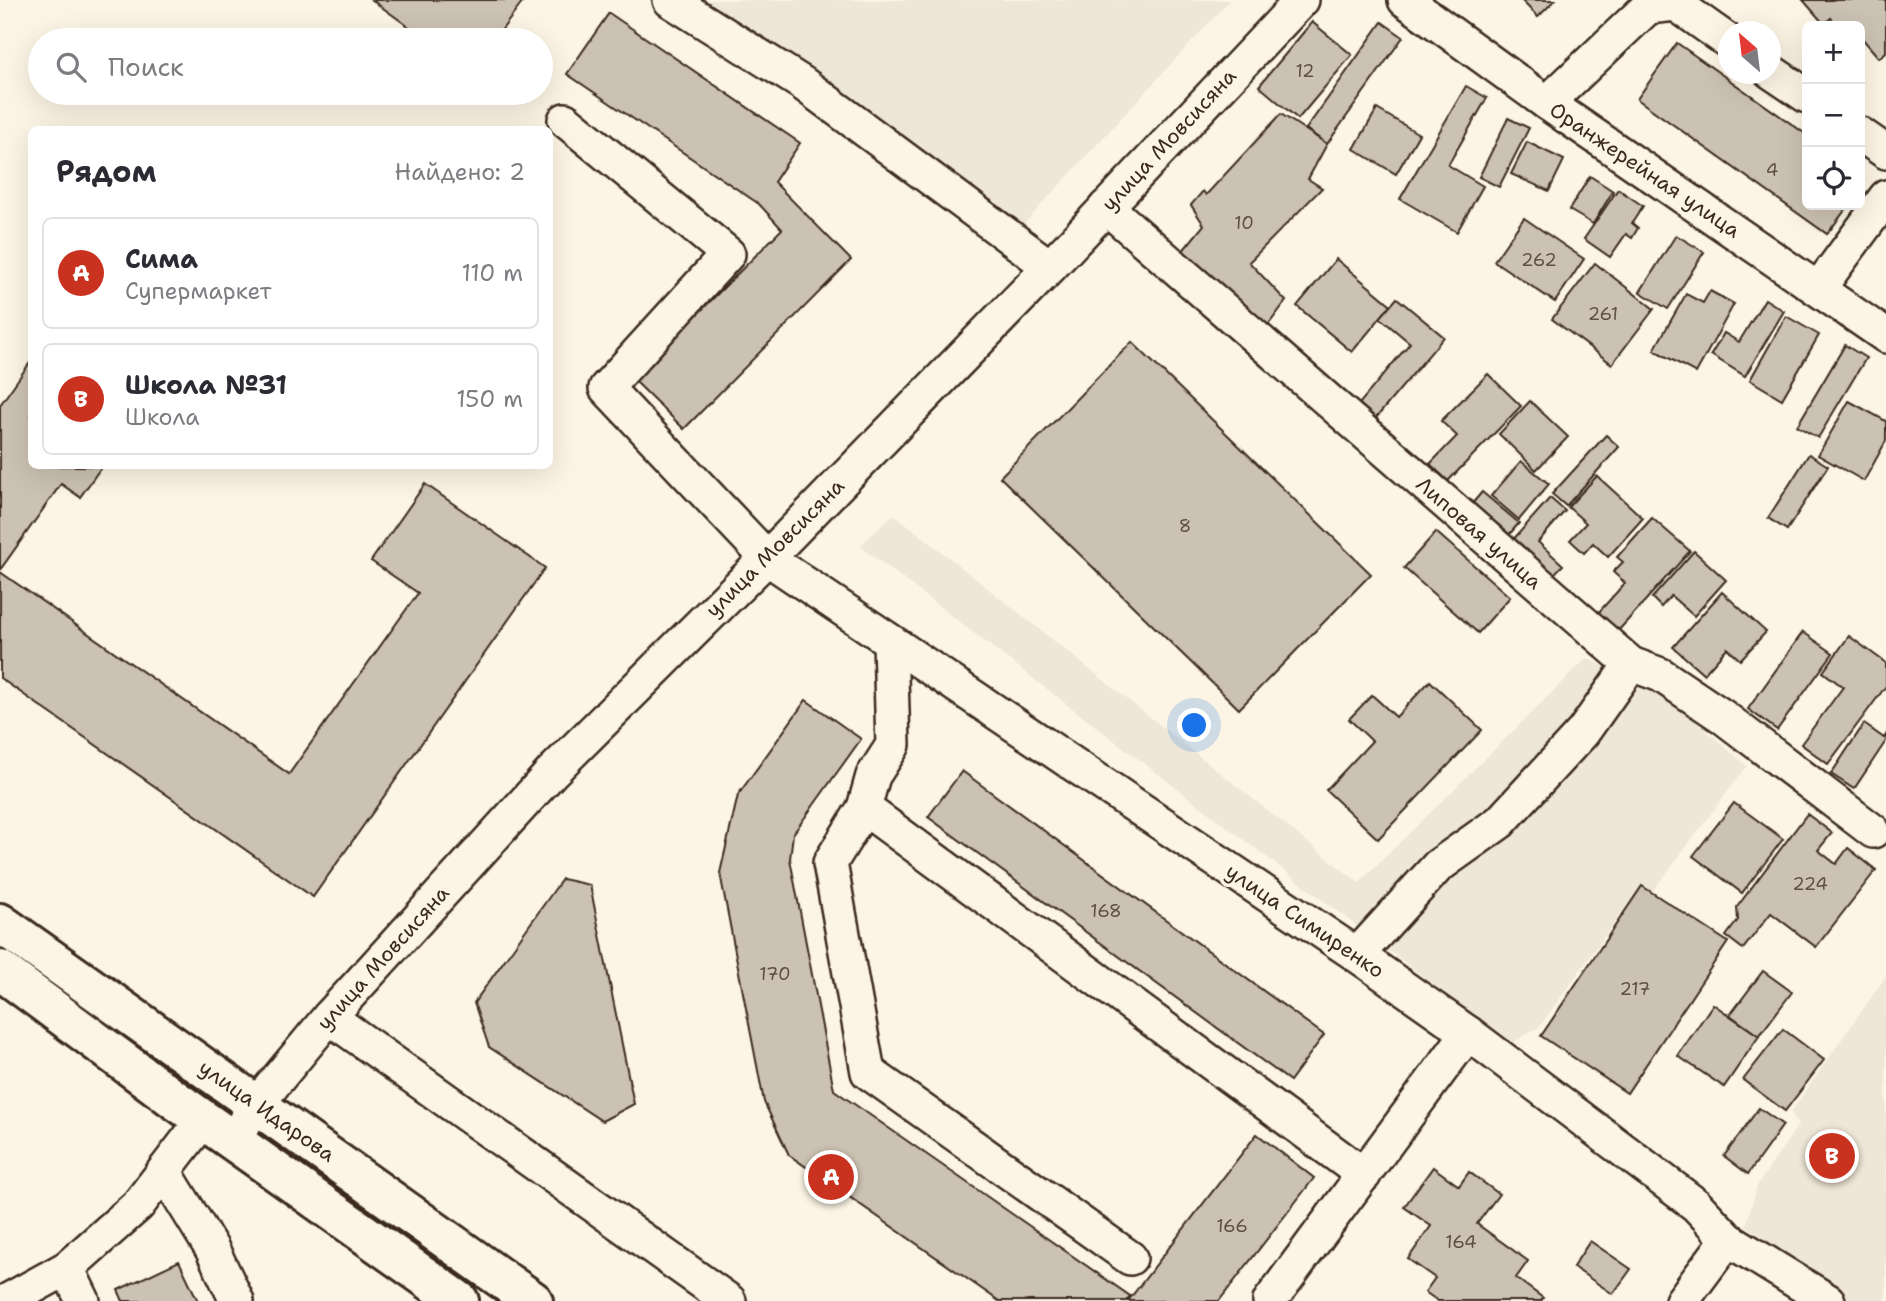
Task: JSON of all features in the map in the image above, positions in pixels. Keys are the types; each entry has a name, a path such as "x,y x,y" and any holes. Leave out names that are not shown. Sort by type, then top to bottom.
{"main road":[{"name":"улица Идарова","path":"0,923 533,1301"},
{"name":"улица Идарова","path":"0,971 218,1131 460,1301"}],"street":[{"path":"670,0 802,83 1050,267"},
{"name":"улица Мовсисяна","path":"7,1301 67,1268 138,1205 164,1171 257,1104 329,1017 553,771 767,558 1050,267 1302,0"},
{"name":"Оранжерейная улица","path":"1405,0 1547,103 1886,336"},
{"path":"1547,103 1648,6 1679,2 1718,33"},
{"path":"1781,78 1802,93"},
{"name":"улица Симиренко","path":"565,120 728,254 606,388 767,558 1468,1033 1696,1205 1728,1239 1828,1301"},
{"path":"1865,137 1886,152"},
{"path":"1819,288 1886,197"},
{"name":"Липовая улица","path":"1106,207 1630,664 1661,675 1722,716 1873,831"},
{"path":"890,641 893,745 873,776 864,808 830,863 868,1072 1130,1258"},
{"path":"1356,955 1438,866 1500,822 1583,732 1630,664"},
{"path":"864,808 1364,1175"},
{"path":"329,1017 729,1301"},
{"path":"1270,1301 1468,1033"},
{"path":"164,1171 212,1249 237,1301"},
{"path":"1682,1301 1728,1239"},
{"path":"67,1268 83,1301"}],"shaded area":[{"path":"696,0 1230,0 1022,226"},
{"path":"894,514 1359,883 1587,658 1671,700 1747,766 1652,892 1641,886 1540,1026 1511,1044 860,546"},
{"path":"1886,976 1886,1301 1853,1301 1746,1226 1757,1186 1798,1125 1791,1112"}],"building":[{"path":"372,0 518,0 522,3 503,28 410,28"},
{"path":"1521,0 1555,0 1538,17"},
{"path":"1803,0 1886,0 1886,52 1879,58 1865,42 1865,21 1834,21 1831,18 1821,21"},
{"path":"609,13 800,143 774,182 851,260 684,429 633,379 782,229 759,204 567,74"},
{"path":"1312,22 1352,55 1298,119 1259,86"},
{"path":"1382,22 1403,37 1327,144 1306,129"},
{"path":"1677,43 1718,72 1718,84 1735,84 1802,131 1802,210 1845,210 1827,234 1637,99"},
{"path":"1466,86 1487,98 1448,165 1483,186 1457,232 1400,199"},
{"path":"1377,109 1419,134 1396,174 1354,149"},
{"path":"1281,114 1327,144 1308,179 1322,188 1249,262 1286,301 1263,332 1181,253 1204,225 1191,205 1203,191 1206,195"},
{"path":"1508,118 1529,128 1499,187 1479,177"},
{"path":"1527,142 1564,160 1549,191 1511,174"},
{"path":"1590,176 1613,191 1593,224 1569,210"},
{"path":"1618,189 1643,206 1632,223 1638,228 1632,238 1626,234 1610,257 1584,239"},
{"path":"1524,218 1584,259 1555,302 1494,261"},
{"path":"1676,235 1704,252 1668,309 1640,292"},
{"path":"1336,259 1391,305 1352,352 1297,306"},
{"path":"1595,263 1654,309 1612,364 1552,319"},
{"path":"1710,291 1734,304 1696,373 1654,350 1686,294 1703,303"},
{"path":"1397,298 1444,337 1376,418 1359,404 1410,343 1380,318"},
{"path":"1765,299 1784,311 1745,376 1711,355 1724,333 1739,342"},
{"path":"1786,316 1819,335 1782,399 1750,380"},
{"path":"1132,342 1371,574 1239,709 1000,477"},
{"path":"1845,345 1866,358 1818,438 1797,426"},
{"path":"28,365 28,469 100,469 80,497 61,484 0,570 0,405"},
{"path":"1488,374 1521,406 1448,481 1430,464 1457,436 1441,421"},
{"path":"1530,401 1568,437 1536,470 1499,434"},
{"path":"1849,401 1886,421 1886,441 1864,481 1818,455"},
{"path":"1606,435 1619,447 1566,506 1552,494"},
{"path":"1809,454 1828,466 1787,530 1768,518"},
{"path":"1521,461 1549,484 1519,520 1491,496"},
{"path":"1597,476 1643,518 1608,557 1593,543 1584,553 1570,540 1586,523 1568,507"},
{"path":"425,484 545,568 313,897 0,678 0,572 289,774 418,593 371,561"},
{"path":"1482,492 1519,523 1508,536 1471,505"},
{"path":"1550,498 1565,511 1538,542 1563,565 1552,576 1512,541"},
{"path":"1652,518 1690,551 1618,631 1598,613 1625,583 1613,572 1623,562 1617,557"},
{"path":"1436,532 1510,597 1478,633 1404,568"},
{"path":"1694,551 1726,580 1694,616 1671,596 1661,607 1652,598"},
{"path":"1722,592 1766,632 1740,660 1727,648 1704,674 1673,647"},
{"path":"1803,632 1833,653 1777,730 1748,709"},
{"path":"1849,636 1886,663 1886,686 1828,764 1801,744 1843,687 1823,672"},
{"path":"1430,681 1482,730 1378,839 1326,790 1372,741 1349,719 1372,695 1396,717"},
{"path":"806,700 861,739 793,834 790,859 834,1090 1130,1296 1126,1301 999,1301 789,1155 764,1102 720,873 738,795"},
{"path":"1864,724 1884,738 1886,735 1886,741 1854,789 1831,774"},
{"path":"962,771 1324,1035 1290,1081 928,817"},
{"path":"1734,803 1783,839 1742,893 1693,856"},
{"path":"1807,814 1832,833 1818,850 1836,864 1848,848 1876,870 1816,947 1771,913 1743,949 1726,936 1738,920 1737,907"},
{"path":"562,879 590,885 634,1104 602,1121 489,1047 474,1003"},
{"path":"1642,886 1728,942 1627,1093 1541,1036"},
{"path":"1763,971 1792,992 1759,1036 1730,1015"},
{"path":"1713,1004 1759,1036 1724,1087 1678,1056"},
{"path":"1783,1029 1824,1060 1785,1111 1743,1080"},
{"path":"1759,1108 1783,1125 1748,1174 1724,1156"},
{"path":"1257,1134 1314,1178 1219,1301 1128,1301"},
{"path":"1433,1167 1459,1186 1469,1172 1499,1194 1477,1224 1528,1261 1516,1278 1543,1298 1541,1301 1438,1301 1425,1292 1435,1278 1408,1259 1431,1226 1404,1207"},
{"path":"1590,1241 1631,1269 1613,1294 1573,1267"},
{"path":"179,1261 198,1301 123,1301 118,1290"}],"place":[{"name":"Школа №31","path":"1832,1156"},
{"name":"Сима","path":"831,1177"}]}
